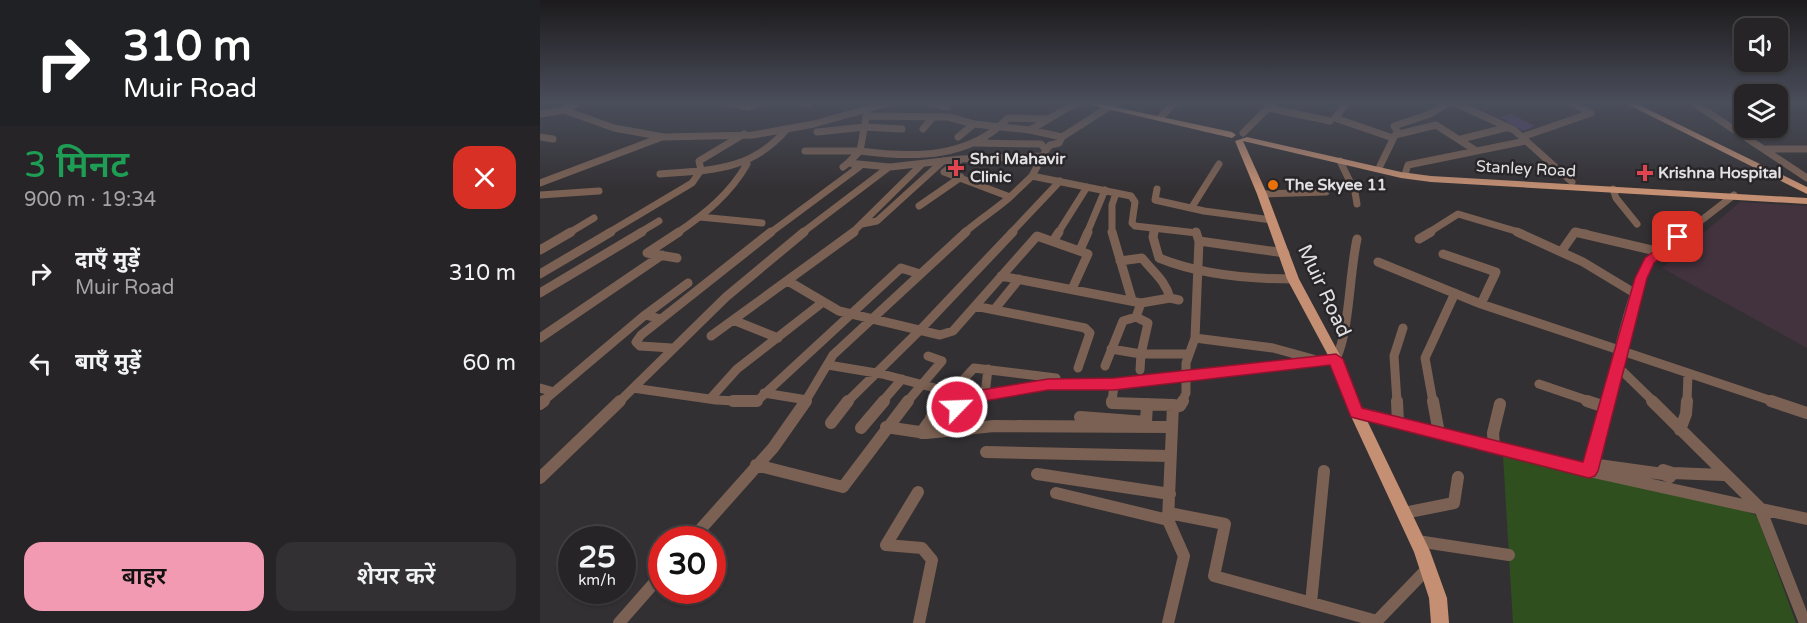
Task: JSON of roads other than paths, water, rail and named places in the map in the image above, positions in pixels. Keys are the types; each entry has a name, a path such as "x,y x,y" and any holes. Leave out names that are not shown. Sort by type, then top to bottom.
{"main road":[{"name":"Stanley Road","path":"1217,132 1340,161 1431,178 1734,195 1807,202"},
{"name":"Stanley Road","path":"1218,132 1406,171 1572,182 1807,191"},
{"path":"1688,132 1807,191"},
{"path":"1692,132 1807,191"},
{"name":"Muir Road","path":"1241,138 1293,279 1336,359 1356,412 1418,541 1438,598 1440,623"}],"street":[{"path":"639,132 664,136 761,132"},
{"path":"660,174 747,164 777,142 785,132"},
{"path":"811,142 817,132"},
{"path":"864,132 860,151 843,167 922,164 1045,153"},
{"path":"958,137 964,132"},
{"path":"805,152 860,151 886,155 923,153 958,149 984,141 995,132"},
{"path":"1039,132 1062,137"},
{"path":"703,526 773,448 807,400 833,355 986,213 994,211 1010,197 1032,176 1050,145 1059,143 1062,137 1069,132"},
{"path":"1241,138 1246,132"},
{"path":"1383,132 1396,136 1410,132"},
{"path":"1380,166 1396,136 1396,132"},
{"path":"1449,132 1475,150"},
{"path":"1461,139 1489,132"},
{"path":"1515,132 1572,182"},
{"path":"1406,171 1408,165 1524,139 1542,132"},
{"path":"1740,132 1807,178"},
{"path":"540,274 692,183 701,170 699,161 744,134"},
{"path":"540,183 664,136"},
{"path":"540,137 553,139"},
{"path":"974,143 1041,144 1045,153"},
{"path":"1767,149 1807,149"},
{"path":"961,159 944,172 1010,197"},
{"path":"862,224 877,221 943,161"},
{"path":"1340,161 1357,204"},
{"path":"677,258 647,253 700,217 741,177 747,164"},
{"path":"711,336 862,224 922,164"},
{"path":"1192,207 1219,164"},
{"path":"540,478 570,452 672,348 777,252 889,166"},
{"path":"672,348 640,346 636,342 661,319 815,197 859,167"},
{"path":"1032,176 1131,196 1135,202 1132,223 1135,226 1196,231 1199,241 1199,270 1195,338 1188,354 1185,375 1188,387 1184,400 1180,406 1113,403 1114,384"},
{"path":"919,206 961,177"},
{"path":"831,423 851,396 877,374 921,329 1060,181"},
{"path":"1053,241 1087,187"},
{"path":"1156,189 1155,200 1272,220"},
{"path":"1613,189 1616,198 1637,224"},
{"path":"1080,250 1104,190"},
{"path":"540,195 599,191"},
{"path":"1262,194 1326,192"},
{"path":"1116,193 1111,204 1110,219 1132,300"},
{"path":"1590,468 1619,350 1649,261 1734,195"},
{"path":"1419,238 1458,214 1525,234 1636,294"},
{"path":"700,217 762,224"},
{"path":"540,250 594,218"},
{"path":"540,293 659,221"},
{"path":"1155,229 1153,237 1159,258 1199,270 1293,279"},
{"path":"1561,252 1575,232 1582,232 1660,252"},
{"path":"788,280 823,302 851,315 940,335 954,331 1037,236 1088,254 1072,289"},
{"path":"932,418 945,416 969,398 1048,384 1114,384 1336,359 1343,344 1350,297 1350,272 1357,239"},
{"path":"1199,241 1285,253"},
{"path":"1443,254 1496,272 1481,304"},
{"path":"540,338 662,255"},
{"path":"1001,276 1142,303 1175,299 1165,281 1154,273 1142,258 1120,261"},
{"path":"1378,262 1481,304 1807,413"},
{"path":"633,388 710,399 756,402 901,268 920,274"},
{"path":"994,310 1019,279"},
{"path":"540,404 645,315 688,283"},
{"path":"1439,433 1425,358 1455,293"},
{"path":"710,399 737,369 823,302"},
{"path":"1136,317 1142,303"},
{"path":"975,306 1085,328 1090,333 1078,368"},
{"path":"645,315 661,319"},
{"path":"1105,366 1123,321 1136,317 1148,323 1140,370"},
{"path":"733,320 778,338"},
{"path":"1398,423 1394,356 1403,328"},
{"path":"1195,338 1273,348 1301,354 1315,360"},
{"path":"1112,350 1141,354 1188,354"},
{"path":"756,465 843,487 886,427 942,361 928,356"},
{"path":"828,365 902,379 950,392"},
{"path":"1616,365 1724,475 1760,508 1805,623"},
{"path":"921,433 950,392 974,368 1056,378"},
{"path":"985,394 988,369"},
{"path":"1680,430 1686,414 1688,373"},
{"path":"861,428 902,379"},
{"path":"1539,384 1605,407"},
{"path":"540,388 554,392"},
{"path":"764,393 807,400"},
{"path":"1080,417 1146,422 1148,404"},
{"path":"1494,447 1493,433 1500,404"},
{"path":"1168,623 1184,556 1169,517 1172,469 1169,456 1170,428 1173,405"},
{"path":"1356,412 1494,447 1807,519"},
{"path":"886,427 921,433 994,426 1170,428"},
{"path":"986,452 1169,456"},
{"path":"1590,468 1668,475 1724,475"},
{"path":"1311,603 1324,471"},
{"path":"1037,474 1170,494"},
{"path":"1668,475 1673,489"},
{"path":"1404,513 1454,503 1458,477"},
{"path":"918,492 886,545 921,548 932,560 919,623"},
{"path":"1056,493 1169,517 1225,524 1214,576 1376,622 1428,568"},
{"path":"1418,541 1509,555"},
{"path":"619,623 648,590"}],"place":[{"name":"Shri Mahavir Clinic","path":"956,168"},
{"name":"Krishna Hospital","path":"1645,173"},
{"name":"The Skyee 11","path":"1273,185"}]}
